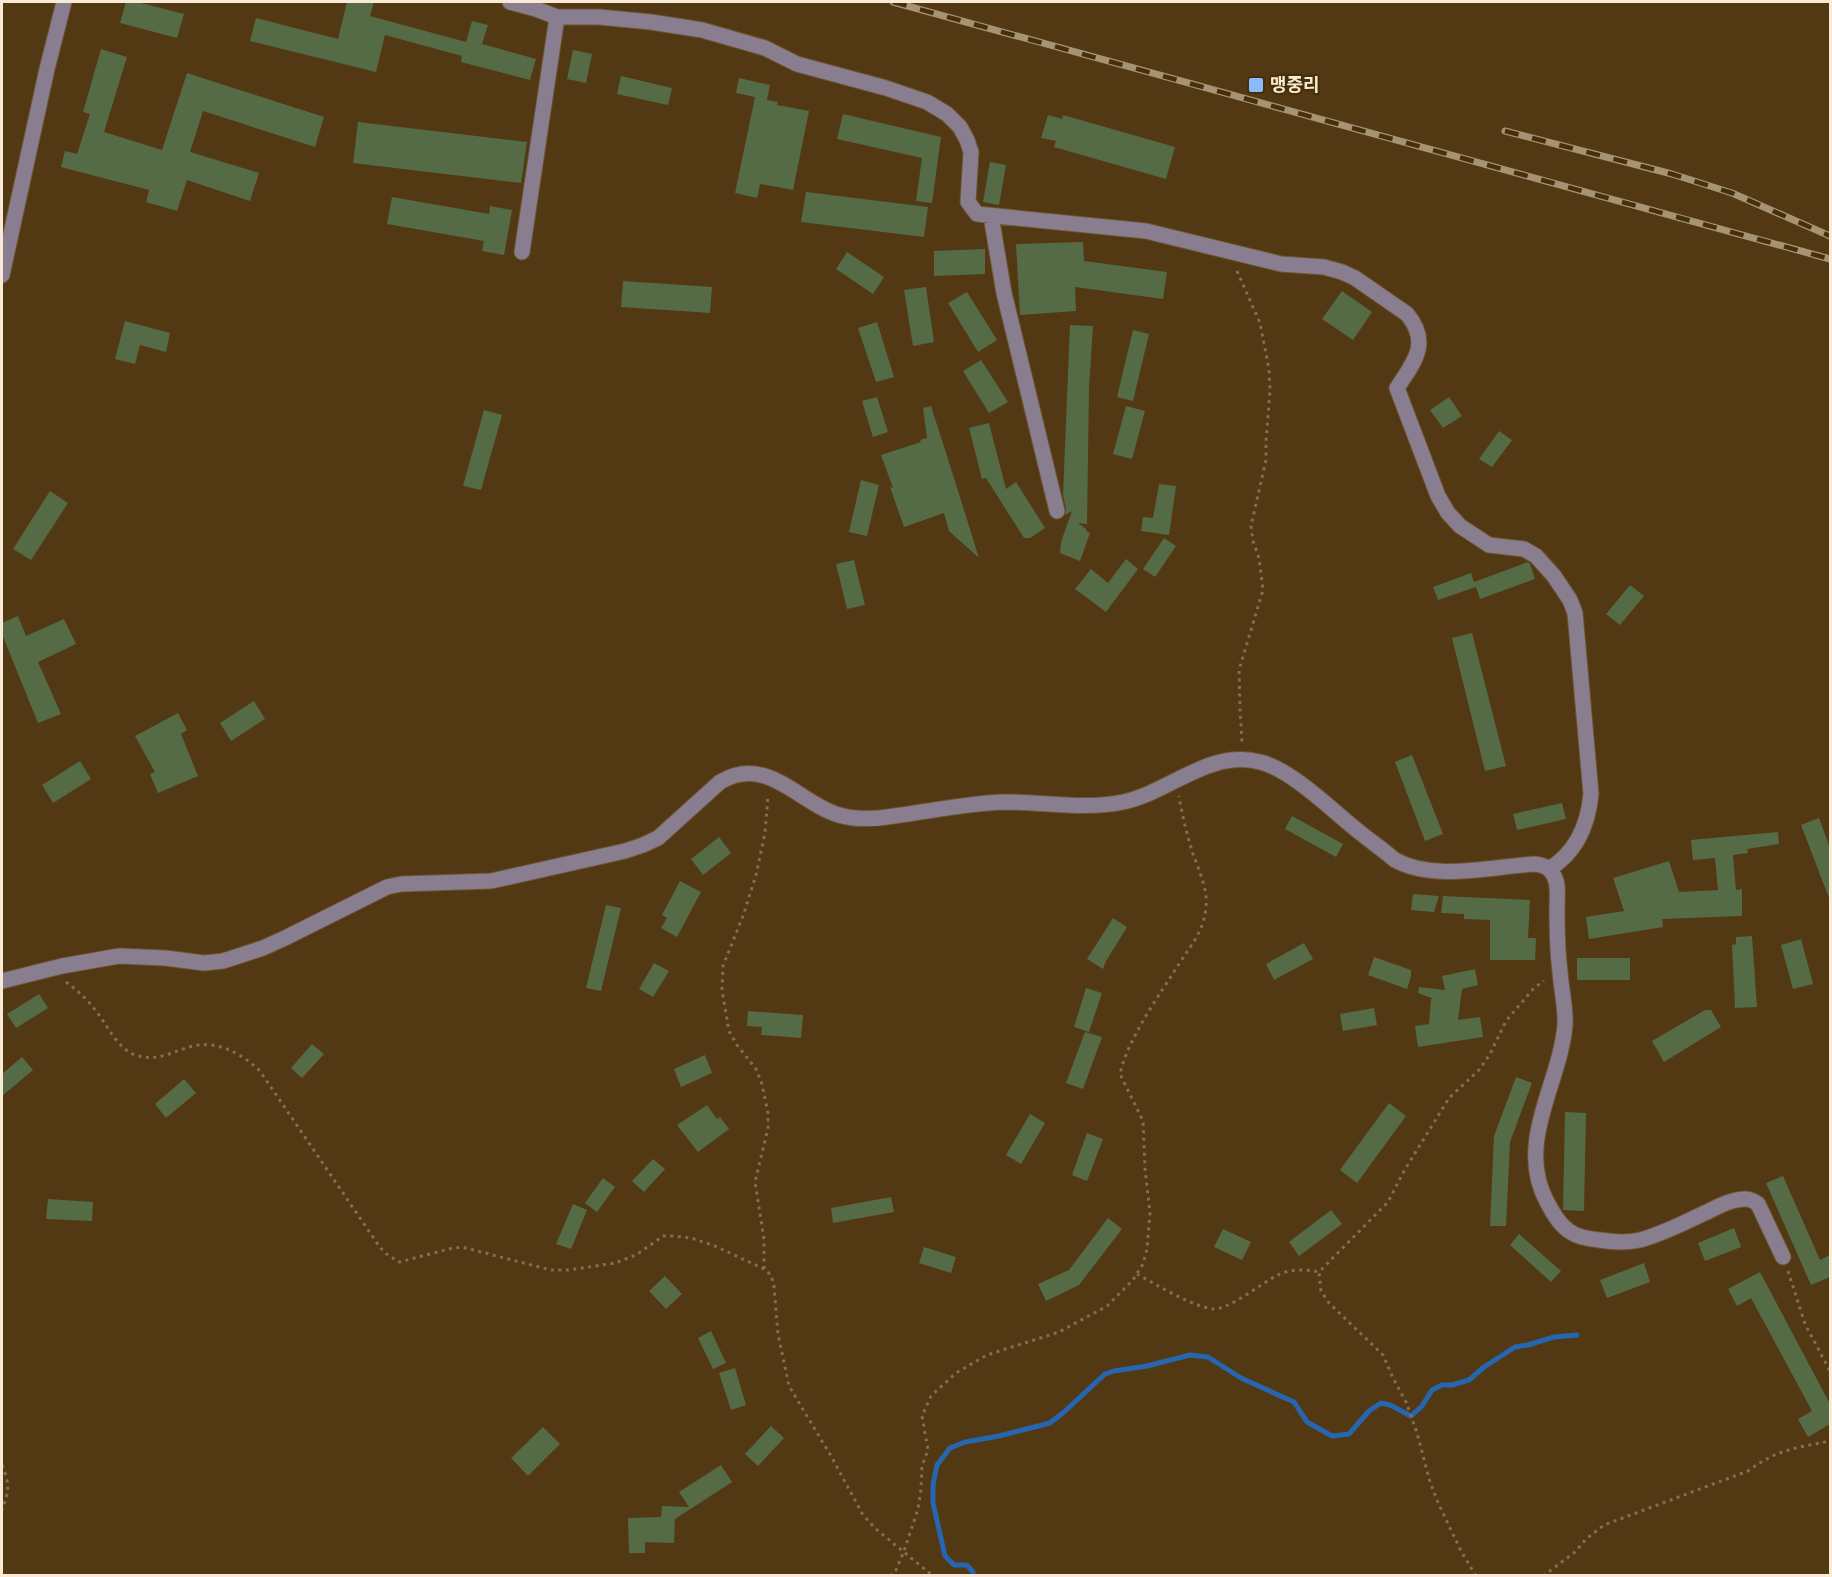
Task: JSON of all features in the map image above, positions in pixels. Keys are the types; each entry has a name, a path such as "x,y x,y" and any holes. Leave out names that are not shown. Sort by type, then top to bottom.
{"street":[{"path":"2,275 64,2"},
{"path":"510,2 557,17 599,17 702,30 765,48 797,64 886,88 927,102 947,114 960,127 971,152 968,202 977,214 1146,231 1281,264 1324,267 1355,278 1407,314 1414,322 1418,332 1419,349 1416,358 1396,388 1438,496 1448,513 1460,526 1489,545 1524,549 1536,556 1554,576 1570,600 1575,613 1591,794 1589,813 1577,842 1566,856 1549,869"},
{"path":"522,252 557,17"},
{"path":"991,216 1004,293 1057,511"},
{"path":"2,981 47,969 119,956 204,963 223,961 263,948 387,888 401,884 491,881 609,855 658,838 711,789 730,776 742,774 770,776 839,815 886,818 991,803 1090,805 1123,802 1203,767 1246,759 1269,765 1300,784 1395,860 1407,866 1422,870 1470,870 1536,864 1545,866 1554,875 1557,886 1559,968 1565,1009 1565,1027 1539,1123 1535,1163 1544,1197 1558,1221 1569,1232 1582,1238 1619,1242 1638,1240 1663,1232 1726,1203 1746,1199 1758,1204 1783,1257"}],"path":[{"path":"1220,249 1237,272 1260,323 1268,360 1270,390 1266,460 1251,526 1259,558 1263,590 1239,670 1243,750 1246,759"},
{"path":"764,1269 764,1239 755,1182 768,1128 768,1113 762,1084 756,1069 737,1046 729,1031 722,990 723,966 756,875 765,833 770,776"},
{"path":"890,1575 896,1570 918,1509 922,1466 928,1449 922,1416 931,1396 956,1372 987,1355 1059,1332 1107,1306 1133,1280 1143,1264 1147,1249 1150,1213 1143,1121 1124,1084 1120,1074 1121,1068 1126,1052 1148,1013 1180,962 1197,940 1207,905 1181,812 1177,779"},
{"path":"1319,1272 1388,1202 1404,1171 1449,1098 1479,1070 1490,1054 1506,1021 1518,1005 1534,988 1559,968"},
{"path":"47,969 87,1000 108,1030 126,1050 138,1056 166,1056 190,1047 216,1045 252,1063 260,1071 379,1246 399,1262 462,1247 551,1270 569,1270 615,1263 636,1255 663,1236 673,1236 691,1238 714,1246 764,1269 771,1275 774,1286 776,1320 789,1386 863,1515 876,1529 933,1575"},
{"path":"1783,1257 1805,1324 1830,1371"},
{"path":"1137,1274 1180,1297 1215,1310 1227,1306 1280,1273 1303,1269 1319,1272"},
{"path":"1319,1272 1321,1291 1329,1303 1383,1355 1418,1433 1430,1482 1439,1504 1461,1551 1476,1575"},
{"path":"1543,1575 1575,1552 1586,1539 1604,1525 1748,1471 1765,1458 1785,1450 1830,1441"},
{"path":"2,1465 8,1479 8,1492 2,1510"}],"building":[{"path":"126,2 137,2 184,14 177,38 120,23"},
{"path":"347,2 374,2 370,16 466,42 472,21 488,25 482,44 536,59 530,80 461,62 462,56 385,35 376,72 250,41 256,18 338,39"},
{"path":"101,49 127,57 104,132 162,150 187,73 324,117 315,147 203,111 190,152 259,173 250,201 187,180 177,211 146,202 149,190 61,167 65,151 77,154 90,114 83,112"},
{"path":"573,50 592,54 586,83 567,79"},
{"path":"621,76 672,88 668,105 617,94"},
{"path":"739,78 770,85 767,100 778,102 777,105 809,111 793,190 760,184 757,198 735,193 755,97 736,93"},
{"path":"843,114 941,137 932,203 916,201 922,158 837,139"},
{"path":"1048,115 1062,119 1063,115 1175,147 1166,179 1054,147 1056,141 1041,138"},
{"path":"358,122 527,142 521,183 353,163"},
{"path":"990,162 1006,165 999,205 983,202"},
{"path":"806,192 928,207 924,237 801,222"},
{"path":"392,197 489,214 490,206 512,210 504,255 482,251 484,241 387,224"},
{"path":"1083,242 1084,261 1167,272 1163,299 1075,287 1076,311 1020,315 1016,244"},
{"path":"985,249 985,274 934,276 934,251"},
{"path":"847,252 884,277 873,294 836,269"},
{"path":"623,281 712,287 710,313 621,307"},
{"path":"926,287 934,342 913,346 904,290"},
{"path":"1342,291 1372,312 1353,340 1322,319"},
{"path":"967,292 997,340 978,352 948,303"},
{"path":"125,321 170,333 166,352 140,345 135,364 115,359"},
{"path":"877,322 894,377 876,382 858,328"},
{"path":"1070,325 1093,326 1089,389 1087,524 1078,523 1090,533 1080,561 1060,553 1061,542 1072,511 1065,515 1063,495"},
{"path":"1133,330 1149,334 1133,401 1117,397"},
{"path":"981,360 1008,402 989,413 963,371"},
{"path":"877,397 888,432 873,437 862,401"},
{"path":"1449,397 1462,416 1443,428 1430,410"},
{"path":"931,406 979,558 949,531 944,513 904,527 890,487 893,488 881,455 927,438 923,408"},
{"path":"1126,406 1145,411 1132,459 1113,454"},
{"path":"484,410 502,415 481,490 463,486"},
{"path":"989,423 1006,489 1016,482 1045,528 1030,538 1024,538 986,478 982,479 969,428"},
{"path":"1499,431 1512,440 1492,467 1479,459"},
{"path":"861,480 879,485 867,536 849,532"},
{"path":"1159,484 1176,486 1169,535 1141,531 1143,517 1153,518"},
{"path":"50,491 68,503 31,560 13,549"},
{"path":"1164,538 1176,546 1155,577 1143,569"},
{"path":"1126,559 1138,569 1106,612 1075,589 1091,569 1108,583"},
{"path":"854,560 865,605 847,609 836,564"},
{"path":"1528,562 1535,579 1480,599 1476,587 1438,600 1433,587 1471,573 1474,582"},
{"path":"1630,585 1644,596 1620,625 1606,614"},
{"path":"18,616 26,636 64,619 76,644 38,662 61,714 38,723 2,634 2,623"},
{"path":"1472,633 1506,766 1485,771 1452,638"},
{"path":"254,701 265,719 231,741 220,723"},
{"path":"178,713 187,730 181,734 198,776 158,793 150,774 155,772 135,736"},
{"path":"1412,755 1443,834 1425,841 1395,762"},
{"path":"80,761 91,779 53,803 42,785"},
{"path":"1562,803 1566,819 1517,830 1513,814"},
{"path":"1292,816 1343,844 1336,857 1285,829"},
{"path":"1819,818 1830,848 1830,898 1801,825"},
{"path":"1778,832 1779,844 1747,849 1748,853 1733,855 1736,890 1742,889 1742,916 1662,919 1663,927 1589,939 1586,917 1624,911 1613,878 1669,861 1679,892 1718,890 1715,858 1693,860 1691,840"},
{"path":"719,837 731,853 703,875 691,859"},
{"path":"680,881 701,892 677,937 661,928 667,918 662,915"},
{"path":"1413,894 1439,896 1434,912 1411,910"},
{"path":"1443,896 1530,900 1528,938 1536,938 1535,960 1490,960 1490,920 1464,919 1464,914 1441,913"},
{"path":"606,905 621,908 601,991 586,988"},
{"path":"1113,918 1127,927 1103,969 1087,959"},
{"path":"1752,936 1757,1007 1735,1008 1732,945 1736,944 1736,937"},
{"path":"1801,939 1813,984 1793,989 1781,945"},
{"path":"1304,943 1313,959 1274,980 1266,964"},
{"path":"1374,957 1411,970 1407,989 1368,975"},
{"path":"1577,958 1630,958 1630,980 1577,980"},
{"path":"654,963 669,971 653,997 639,989"},
{"path":"1475,969 1478,985 1462,989 1458,1020 1480,1017 1483,1037 1418,1047 1415,1026 1429,1024 1431,999 1434,999 1418,993 1419,987 1445,990 1442,976"},
{"path":"1086,988 1102,993 1089,1032 1074,1027"},
{"path":"39,994 48,1008 16,1028 7,1014"},
{"path":"1374,1008 1377,1025 1343,1031 1340,1014"},
{"path":"1705,1010 1711,1010 1721,1027 1664,1062 1652,1041"},
{"path":"748,1011 803,1015 801,1038 761,1035 762,1027 747,1026"},
{"path":"1085,1032 1102,1037 1083,1089 1066,1083"},
{"path":"312,1044 324,1054 302,1078 291,1068"},
{"path":"705,1055 712,1073 681,1087 674,1069"},
{"path":"22,1057 33,1070 2,1096 2,1074"},
{"path":"1516,1077 1532,1083 1510,1142 1506,1226 1490,1226 1494,1136"},
{"path":"184,1079 196,1093 166,1118 155,1104"},
{"path":"1389,1103 1406,1116 1357,1183 1340,1170"},
{"path":"707,1105 717,1119 720,1117 729,1129 698,1152 677,1125"},
{"path":"1565,1112 1586,1113 1584,1211 1563,1210"},
{"path":"1030,1114 1045,1123 1021,1164 1006,1155"},
{"path":"1087,1133 1103,1139 1087,1181 1072,1175"},
{"path":"653,1159 665,1169 644,1192 632,1181"},
{"path":"1783,1176 1820,1260 1830,1255 1830,1277 1811,1285 1766,1183"},
{"path":"603,1178 615,1187 597,1212 585,1203"},
{"path":"891,1197 894,1212 833,1223 831,1208"},
{"path":"48,1199 93,1202 92,1221 46,1219"},
{"path":"573,1204 587,1210 571,1249 556,1244"},
{"path":"1331,1210 1342,1224 1299,1256 1289,1242"},
{"path":"1108,1218 1122,1229 1079,1285 1046,1301 1038,1284 1069,1270"},
{"path":"1734,1228 1741,1247 1705,1261 1698,1243"},
{"path":"1223,1229 1251,1242 1242,1260 1214,1247"},
{"path":"1519,1234 1561,1271 1551,1282 1510,1245"},
{"path":"924,1247 956,1257 951,1273 919,1263"},
{"path":"1644,1263 1650,1282 1607,1298 1600,1280"},
{"path":"1760,1272 1830,1404 1830,1424 1808,1437 1798,1419 1812,1411 1751,1298 1737,1306 1728,1289"},
{"path":"665,1276 682,1294 666,1309 649,1291"},
{"path":"711,1331 726,1363 713,1369 698,1338"},
{"path":"735,1368 746,1405 731,1410 719,1373"},
{"path":"771,1426 784,1438 758,1466 745,1454"},
{"path":"543,1427 560,1444 528,1476 511,1458"},
{"path":"721,1465 732,1482 675,1519 674,1543 645,1542 645,1553 629,1553 628,1518 661,1517 662,1506 689,1507 679,1492"}],"waterway":[{"path":"973,1576 973,1572 967,1565 954,1565 945,1556 933,1503 933,1485 937,1465 950,1448 965,1442 1050,1423 1105,1374 1190,1355 1208,1357 1241,1378 1294,1402 1307,1422 1332,1436 1349,1434 1369,1411 1381,1403 1411,1416 1422,1406 1432,1390 1442,1385 1452,1385 1469,1380 1484,1367 1515,1347 1554,1337 1577,1335"}],"railway":[{"path":"893,2 1830,259"},
{"path":"1505,131 1672,174 1732,193 1830,236"}],"place":[{"name":"맹중리","path":"1256,85"}]}
